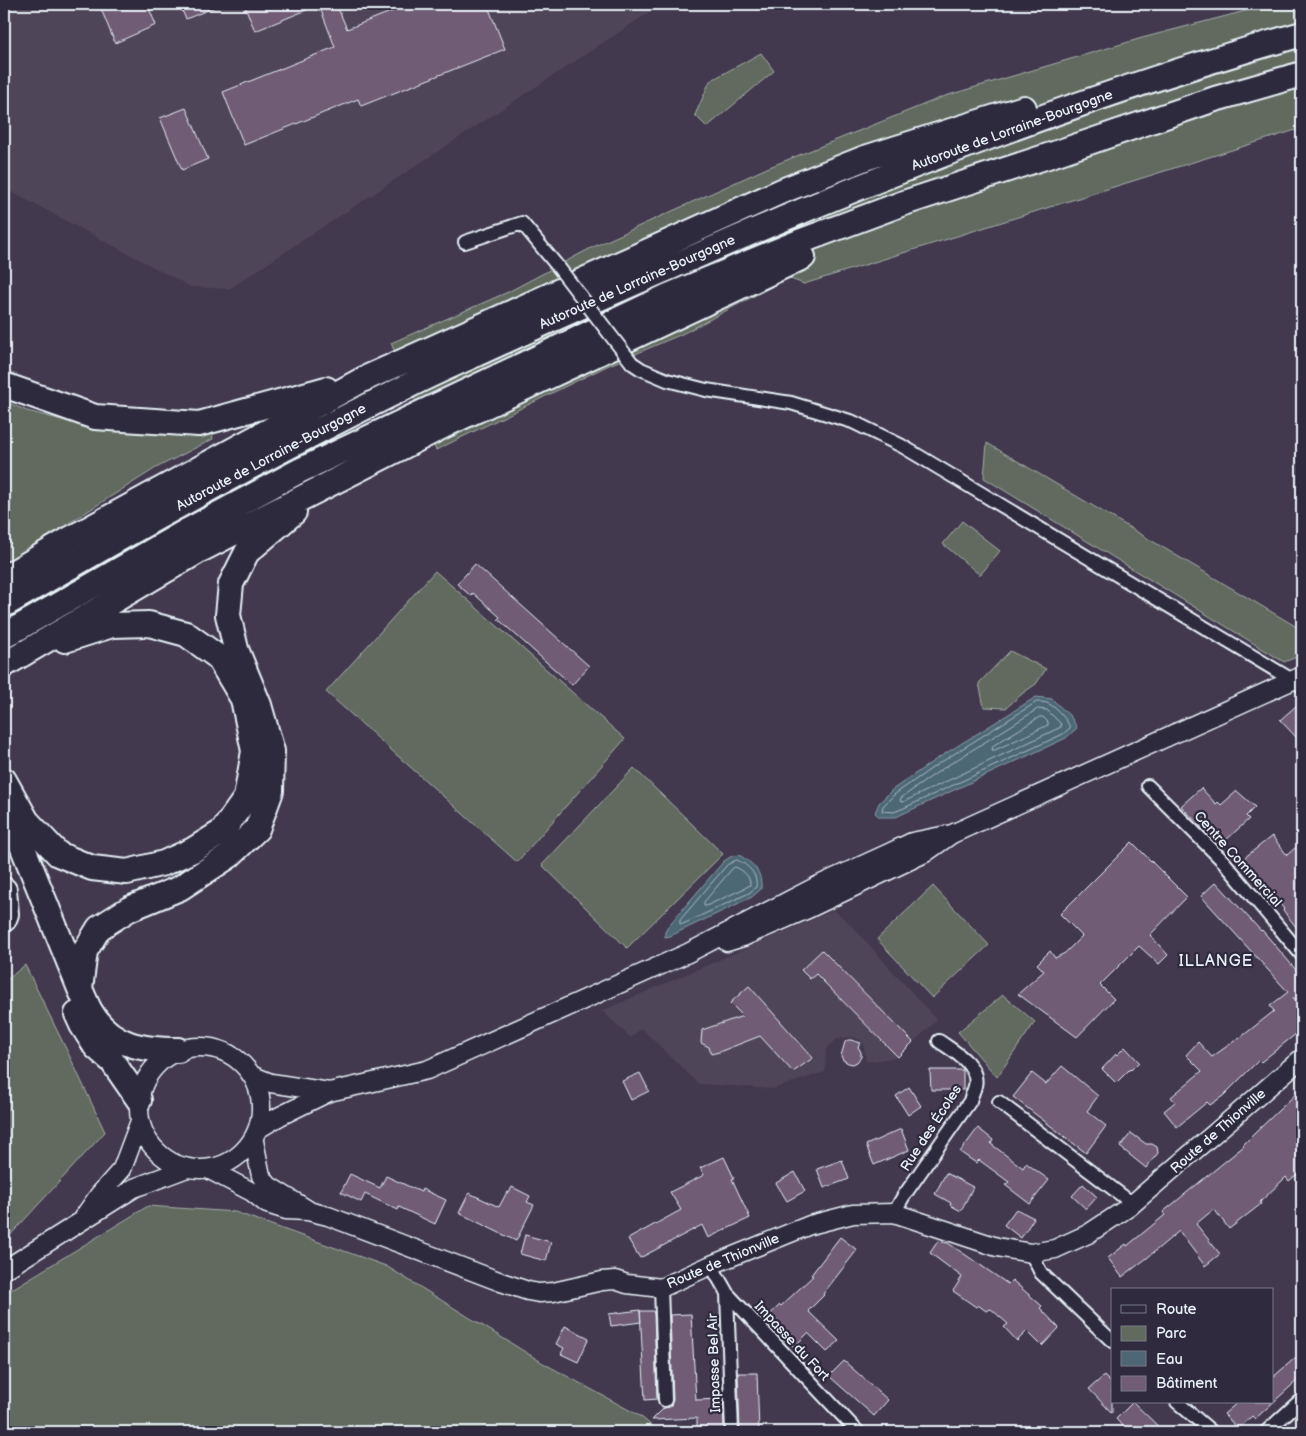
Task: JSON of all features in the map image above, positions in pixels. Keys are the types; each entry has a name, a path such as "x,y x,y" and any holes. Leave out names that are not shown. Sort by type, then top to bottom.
{"highway":[{"name":"Autoroute de Lorraine-Bourgogne","path":"4,605 175,507 287,447 408,386 619,290 788,216 976,141 1245,50 1302,34"},
{"name":"Autoroute de Lorraine-Bourgogne","path":"4,636 189,530 299,471 668,296 800,242 901,204 1215,99 1302,74"},
{"path":"4,578 70,539 364,379 782,191 866,158 1028,107 1078,105"},
{"path":"4,666 202,549 447,424 805,256 905,217 1037,159"},
{"path":"4,385 95,417 199,424 364,379"},
{"path":"80,989 85,951 99,928 129,909 180,888 230,856 257,829 271,791 272,751 259,705 236,649 228,615 231,584 247,552 295,511 447,424"},
{"path":"4,666 68,639 112,625 149,624 186,634 218,657 243,699 254,751 246,798 222,832 193,850 164,863 126,872 92,868 58,854 27,821 4,780"},
{"path":"4,800 80,989 92,1014 107,1032 122,1041 152,1050 178,1050"},
{"path":"4,840 82,1025 96,1047 112,1062 140,1110"},
{"path":"4,890 6,914 4,919"}],"main road":[{"path":"688,953 743,937 810,908 925,853 952,834 1299,681"},
{"path":"140,1110 148,1141 158,1154 176,1165 187,1168 208,1169 219,1166 235,1158 257,1134 280,1116 329,1092 427,1070 688,953 819,886 912,842 952,834"},
{"path":"810,908 819,896 819,886"},
{"path":"82,1220 99,1194 122,1169 140,1110 148,1074 160,1061 178,1050 191,1046 212,1047 230,1053 245,1065 259,1088 262,1109 257,1134"},
{"name":"Route de Thionville","path":"257,1134 262,1176 269,1186 308,1210 528,1291 552,1292 602,1280 615,1280 627,1284 661,1288 711,1265 810,1226 854,1214 894,1213 997,1247 1031,1253 1055,1249 1088,1234 1133,1204 1302,1058"},
{"path":"251,1075 271,1083 329,1092"},
{"path":"4,1270 134,1188 187,1168"},
{"name":"Route de Thionville","path":"208,1169 252,1192 267,1204 286,1210 308,1210"}],"street":[{"path":"465,242 522,223 632,363 641,369 667,380 706,390 792,403 853,422 902,446 1299,681"},
{"name":"Centre Commercial","path":"1148,786 1224,862 1302,955"},
{"name":"Rue des Écoles","path":"894,1213 903,1197 970,1101 976,1084 973,1070 965,1061 939,1041"},
{"path":"999,1102 1133,1204"},
{"path":"1031,1253 1041,1273 1111,1340"},
{"name":"Impasse du Fort","path":"711,1265 727,1293 858,1432"},
{"path":"661,1288 666,1400"},
{"name":"Impasse Bel Air","path":"727,1293 732,1432"},
{"path":"1266,1432 1302,1399"},
{"path":"1179,1404 1212,1432"}],"shaded area":[{"path":"4,4 662,4 229,289 191,287 4,188"},
{"path":"834,910 850,924 937,1020 898,1057 866,1062 864,1045 861,1040 851,1037 837,1039 826,1049 825,1072 772,1089 699,1084 641,1028 631,1038 602,1011"}],"green space":[{"path":"1272,4 1302,4 1302,128 804,284 788,278 682,334 607,366 436,450 391,343 508,292 591,248 767,168 945,96 1142,38"},
{"path":"761,53 774,71 707,127 695,115 710,81"},
{"path":"4,401 27,411 78,424 212,431 213,439 156,468 4,564"},
{"path":"987,443 1302,630 1302,655 1284,662 984,478"},
{"path":"962,521 1000,551 980,575 943,544"},
{"path":"435,571 625,739 517,862 326,692"},
{"path":"1010,651 1046,669 1036,684 1006,708 984,707 979,683"},
{"path":"634,768 723,854 627,948 542,865"},
{"path":"933,886 989,945 932,998 877,939"},
{"path":"25,965 105,1132 4,1242 4,982"},
{"path":"1003,995 1035,1022 997,1077 958,1032"},
{"path":"148,1206 235,1212 386,1266 543,1363 640,1416 659,1432 4,1432 4,1294"}],"water":[{"path":"1036,697 1052,699 1071,717 1077,728 1066,738 896,817 880,817 875,813 879,803 892,790 935,760"},
{"path":"739,855 756,869 760,877 761,889 752,897 665,937 665,932 669,925 724,861 732,856"}],"building":[{"path":"99,4 147,4 156,25 115,43"},
{"path":"179,4 222,4 186,19"},
{"path":"244,4 336,4 347,29 411,4 487,4 505,49 361,106 358,99 244,145 223,92 335,47 319,5 255,31"},
{"path":"186,108 208,159 182,170 160,118"},
{"path":"475,564 589,666 572,685 498,619 500,617 473,593 471,596 457,584"},
{"path":"1296,706 1302,713 1302,731 1296,737 1280,720"},
{"path":"1201,788 1216,804 1218,802 1221,805 1237,791 1255,807 1246,816 1249,819 1225,841 1214,840 1214,835 1208,834 1181,806"},
{"path":"1272,836 1287,855 1302,842 1302,935 1244,858"},
{"path":"1132,842 1187,897 1150,935 1168,955 1159,964 1139,946 1100,985 1114,999 1077,1037 1018,994 1044,971 1037,964 1050,951 1055,958 1065,953 1082,936 1060,914"},
{"path":"1216,882 1262,930 1302,977 1302,994 1295,1000 1293,998 1302,1010 1302,1029 1261,1062 1259,1060 1223,1096 1210,1105 1207,1102 1177,1127 1164,1111 1175,1102 1171,1097 1202,1071 1186,1055 1198,1042 1212,1057 1274,1011 1270,1006 1288,992 1201,896"},
{"path":"822,950 913,1042 898,1057 816,974 810,979 801,970"},
{"path":"749,986 813,1058 793,1072 760,1036 711,1054 709,1047 701,1043 702,1030 743,1016 730,1003"},
{"path":"848,1040 861,1043 858,1047 861,1057 853,1064 843,1060 841,1056 845,1042"},
{"path":"1125,1047 1139,1062 1116,1083 1102,1069"},
{"path":"1062,1066 1098,1096 1087,1111 1106,1126 1086,1153 1013,1097 1032,1073 1046,1084"},
{"path":"930,1070 963,1070 963,1090 931,1090"},
{"path":"640,1073 649,1091 631,1100 622,1081"},
{"path":"909,1087 921,1106 908,1115 896,1096"},
{"path":"1302,1088 1302,1170 1289,1181 1286,1177 1260,1202 1261,1204 1229,1229 1214,1209 1196,1224 1220,1254 1205,1266 1179,1231 1122,1277 1108,1258 1126,1244 1127,1246 1165,1215 1163,1212 1244,1146"},
{"path":"978,1128 993,1140 991,1144 1023,1168 1026,1163 1049,1180 1030,1204 1005,1185 1009,1182 979,1160 976,1163 960,1152"},
{"path":"901,1129 909,1150 874,1165 866,1145"},
{"path":"1131,1133 1146,1144 1152,1144 1157,1147 1158,1153 1146,1168 1120,1147"},
{"path":"724,1157 750,1218 708,1238 702,1225 640,1258 628,1239 681,1210 670,1192 704,1175 700,1168"},
{"path":"842,1160 849,1179 824,1188 817,1169"},
{"path":"795,1172 805,1191 787,1201 776,1183"},
{"path":"946,1173 973,1187 961,1211 935,1194"},
{"path":"350,1174 380,1188 386,1176 421,1192 422,1189 446,1200 435,1224 399,1207 398,1210 365,1194 361,1202 341,1192"},
{"path":"1083,1184 1097,1197 1086,1209 1072,1196"},
{"path":"512,1187 530,1196 527,1202 534,1205 516,1241 459,1213 469,1193 499,1207"},
{"path":"1016,1209 1034,1218 1021,1238 1004,1225"},
{"path":"525,1235 551,1242 546,1261 520,1254"},
{"path":"840,1237 857,1250 824,1295 808,1311 839,1341 827,1352 808,1333 794,1347 789,1342 787,1343 766,1322 768,1320 766,1318 813,1276 811,1275"},
{"path":"938,1241 948,1243 1008,1284 1012,1280 1042,1306 1040,1308 1059,1328 1042,1346 1027,1331 1017,1341 1004,1327 1008,1324 991,1309 986,1311 978,1305 976,1307 953,1291 962,1277 930,1253"},
{"path":"640,1310 641,1322 611,1326 609,1314"},
{"path":"640,1311 653,1311 654,1314 657,1399 645,1400"},
{"path":"691,1314 696,1400 723,1399 724,1432 697,1432 697,1418 652,1420 664,1408 670,1407 673,1400 670,1315"},
{"path":"565,1326 589,1338 578,1362 561,1354 564,1348 556,1344"},
{"path":"1302,1352 1302,1376 1274,1402 1274,1376"},
{"path":"844,1361 888,1400 874,1416 829,1376"},
{"path":"738,1373 757,1373 759,1432 740,1432"},
{"path":"1104,1376 1111,1383 1112,1413 1089,1389"},
{"path":"1131,1404 1135,1404 1164,1432 1128,1432 1116,1419"},
{"path":"1236,1404 1271,1404 1255,1419 1252,1416 1238,1429 1224,1414"}],"district":[{"name":"ILLANGE","path":"1216,961"}]}
